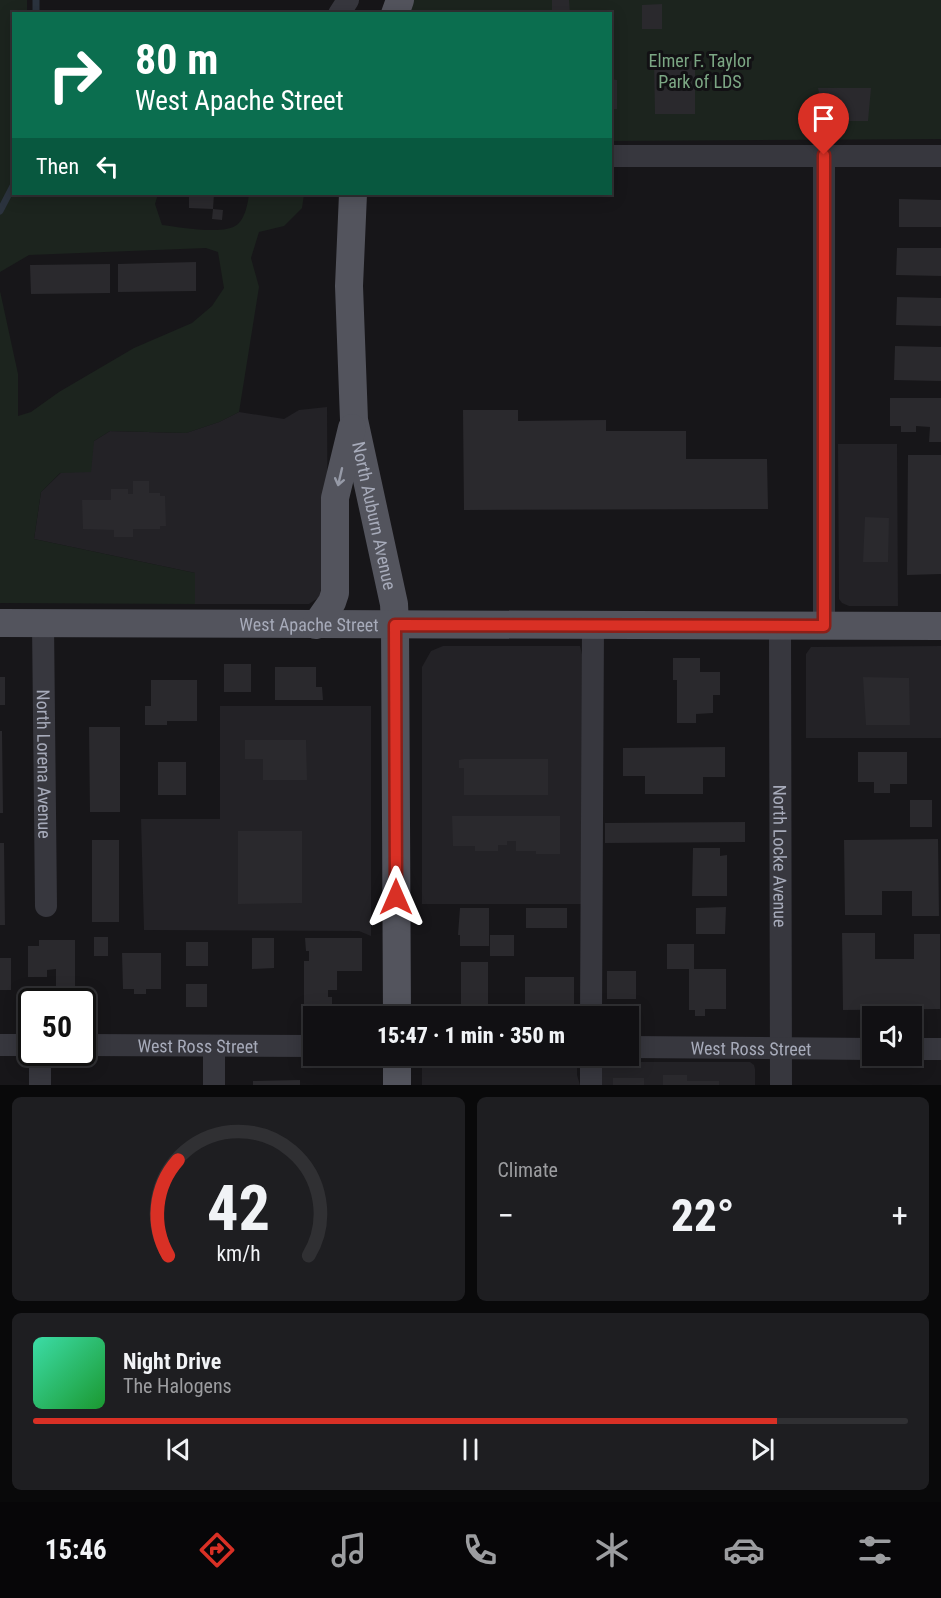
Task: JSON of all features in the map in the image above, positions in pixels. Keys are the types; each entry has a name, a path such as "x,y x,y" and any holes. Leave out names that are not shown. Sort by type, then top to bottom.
{"main road":[{"name":"North Auburn Avenue","path":"353,195 350,285 354,420 394,604 397,1006"},
{"path":"316,625 332,602 335,593 335,498 354,420"},
{"name":"West Apache Street","path":"0,623 941,626"},
{"path":"397,1066 397,1085"}],"street":[{"path":"824,155 824,626"},
{"path":"612,156 941,156"},
{"name":"North Lorena Avenue","path":"43,624 46,906"},
{"path":"591,1006 593,626"},
{"name":"North Locke Avenue","path":"780,626 781,1085"},
{"path":"0,1044 18,1045"},
{"name":"West Ross Street","path":"96,1045 303,1046"},
{"path":"214,1046 214,1085"},
{"name":"West Ross Street","path":"639,1047 862,1049"},
{"path":"922,1049 941,1049"},
{"path":"40,1066 40,1085"},
{"path":"591,1066 591,1085"}],"shaded area":[{"path":"327,407 328,580 321,596 309,604 195,604 195,573 34,539 41,492 94,441 110,431 186,433 219,422 239,412 284,419 299,410"},
{"path":"838,444 897,444 898,606 849,606 839,599"},
{"path":"443,646 580,646 584,663 584,904 422,904 422,667 431,651"},
{"path":"941,646 941,738 806,738 806,654 811,647"},
{"path":"220,706 371,706 371,936 359,931 144,930 141,819 220,819"},
{"path":"639,1062 750,1062 755,1069 755,1085 601,1085 601,1066 639,1066"},
{"path":"422,1066 577,1066 580,1085 422,1085"}],"green space":[{"path":"0,0 27,0 27,12 12,12 12,195 158,195 155,204 162,225 223,230 238,224 247,206 249,195 304,195 302,208 284,226 259,232 251,258 259,287 239,412 219,422 186,433 110,431 94,441 91,472 60,473 41,492 34,539 195,573 195,604 0,603 0,291 18,374 18,416 31,412 59,392 134,348 192,323 212,306 224,288 218,252 206,248 29,255 0,272"},
{"name":"Elmer F. Taylor Park of LDS","path":"414,0 941,0 941,139 612,141 612,12 410,12"}],"building":[{"path":"552,0 569,0 570,12 552,12"},
{"path":"662,4 662,29 642,29 642,5"},
{"path":"695,58 695,114 655,114 654,59"},
{"path":"612,79 617,80 617,109 612,109"},
{"path":"818,88 871,88 868,121 825,121"},
{"path":"178,195 214,195 213,209 189,208 189,196"},
{"path":"899,199 941,200 941,227 899,227"},
{"path":"213,209 223,210 222,220 212,219"},
{"path":"897,248 941,248 941,276 896,275"},
{"path":"196,262 196,291 118,292 118,264"},
{"path":"110,264 110,293 31,294 30,265"},
{"path":"897,297 941,298 941,326 896,325"},
{"path":"895,346 941,347 941,381 894,380"},
{"path":"890,398 941,398 941,442 929,442 930,427 916,426 916,432 901,432 901,426 890,426"},
{"path":"463,410 518,410 518,421 606,420 606,431 686,431 686,459 767,459 768,509 464,510"},
{"path":"908,455 941,455 941,574 907,575"},
{"path":"133,481 149,481 149,493 160,493 160,496 165,496 166,526 160,526 160,529 133,529 133,537 114,537 114,530 83,529 82,500 111,500 111,489 128,489 128,494 133,494"},
{"path":"865,517 889,518 888,562 863,562"},
{"path":"673,658 700,658 700,672 720,672 720,695 713,695 713,713 696,714 696,723 677,723 677,680 673,680"},
{"path":"224,664 251,664 251,692 224,692"},
{"path":"275,667 316,667 316,687 322,687 323,700 275,700"},
{"path":"0,677 5,677 5,705 0,705"},
{"path":"863,677 909,678 910,725 866,725"},
{"path":"151,680 197,680 197,721 167,721 167,725 145,725 145,706 151,706"},
{"path":"89,727 120,727 120,812 90,812"},
{"path":"0,731 2,731 3,813 0,813"},
{"path":"245,740 306,740 307,780 263,780 263,759 245,759"},
{"path":"725,747 725,777 703,777 703,794 645,794 645,776 623,776 623,748"},
{"path":"858,752 907,752 907,784 890,784 890,793 874,793 874,782 858,782"},
{"path":"548,759 548,795 464,795 464,768 459,768 459,760"},
{"path":"158,762 186,762 186,795 158,795"},
{"path":"910,800 932,800 932,827 910,827"},
{"path":"452,816 560,816 560,854 516,851 516,841 507,841 507,845 498,845 498,851 475,851 475,846 453,846"},
{"path":"745,822 745,842 605,843 605,823"},
{"path":"238,831 302,831 302,903 238,904"},
{"path":"938,839 939,916 912,916 912,891 882,891 882,915 845,915 844,840"},
{"path":"92,840 119,840 119,922 92,922"},
{"path":"0,843 4,843 5,925 0,925"},
{"path":"693,848 720,848 720,856 727,855 727,896 692,896"},
{"path":"726,907 725,934 696,934 696,908"},
{"path":"460,908 489,908 489,946 460,946 460,935 458,935"},
{"path":"526,908 567,908 567,928 526,928"},
{"path":"842,933 875,933 875,959 914,959 914,934 940,934 940,1009 922,1009 922,1006 862,1006 862,1010 843,1010"},
{"path":"490,935 514,935 514,956 490,956"},
{"path":"94,937 108,937 108,956 94,956"},
{"path":"252,938 274,938 274,968 252,969"},
{"path":"305,938 362,938 362,971 337,971 337,990 328,990 328,997 332,997 332,1005 304,1006 304,961 309,961 309,951 306,951"},
{"path":"39,940 75,940 75,986 56,986 56,969 47,970 47,977 28,977 28,946 39,946"},
{"path":"186,942 208,942 208,966 186,966"},
{"path":"667,944 694,944 694,969 726,969 726,1009 705,1009 705,1016 695,1016 695,1010 689,1010 689,969 667,969"},
{"path":"122,953 161,953 161,989 146,989 146,994 134,994 134,989 123,989"},
{"path":"0,958 11,958 11,990 0,990"},
{"path":"461,962 488,962 488,1006 461,1006"},
{"path":"607,971 636,971 636,999 607,999"},
{"path":"525,977 574,977 574,1004 525,1004"},
{"path":"186,984 207,984 207,1007 186,1007"},
{"path":"663,1075 687,1075 687,1081 719,1081 719,1085 663,1085"},
{"path":"613,1078 644,1078 644,1085 613,1085"},
{"path":"300,1080 300,1085 253,1085 253,1081"}],"waterway":[{"path":"36,0 36,12"},
{"path":"0,211 12,188"}],"route":[{"path":"396,897 395,625 824,626 824,155"}]}
